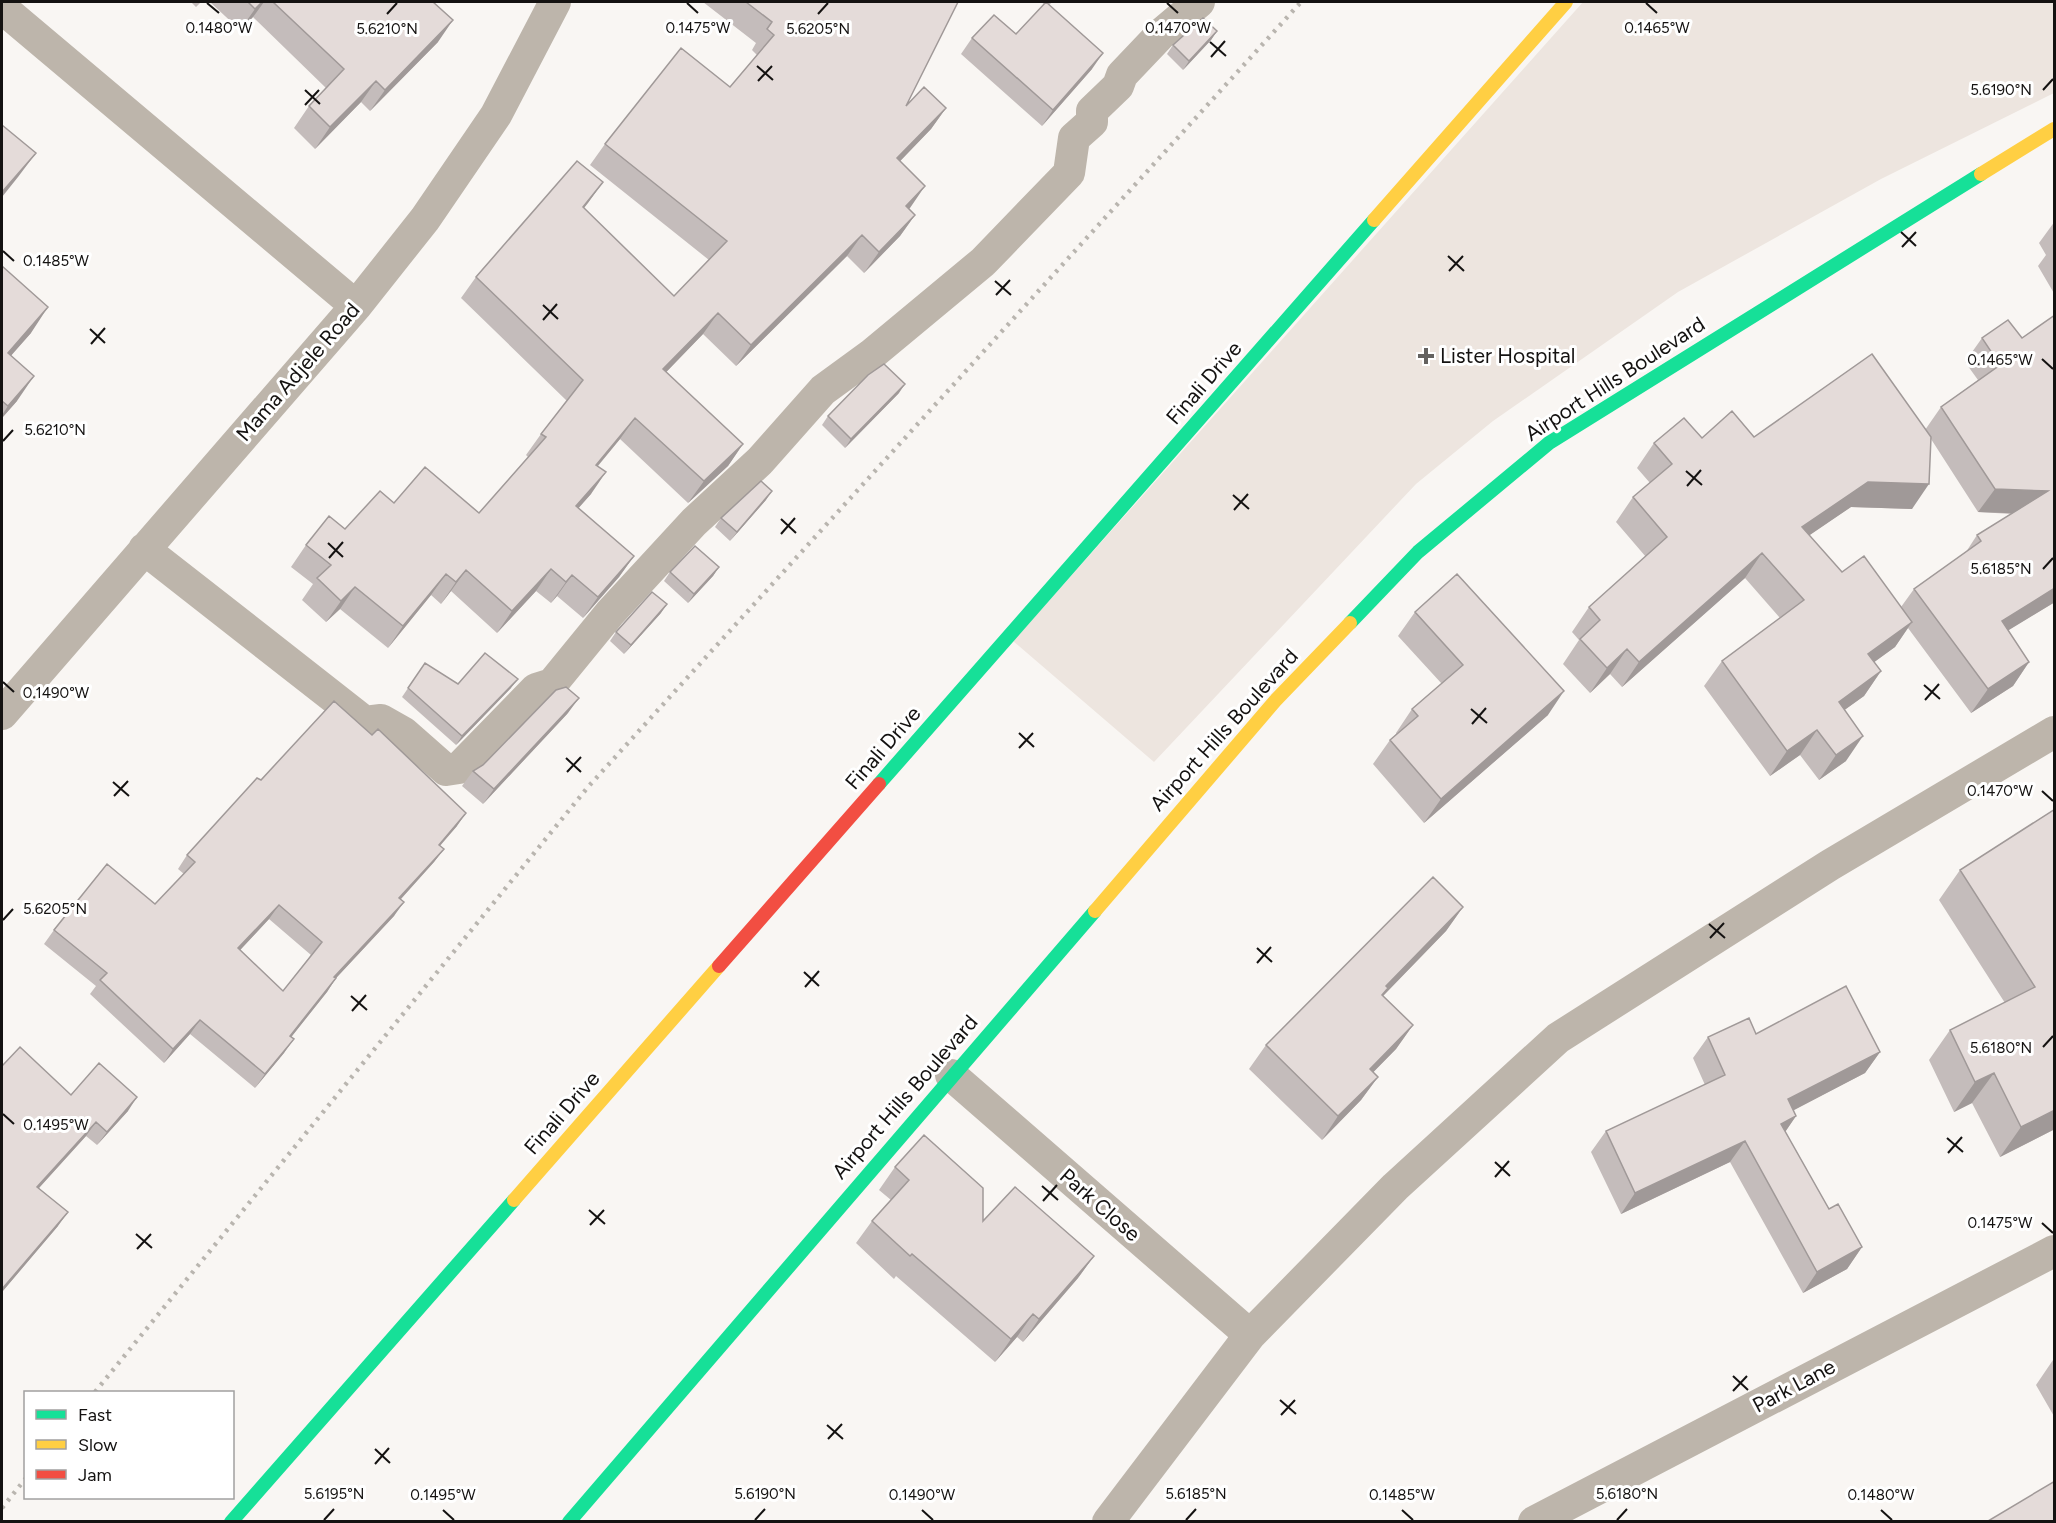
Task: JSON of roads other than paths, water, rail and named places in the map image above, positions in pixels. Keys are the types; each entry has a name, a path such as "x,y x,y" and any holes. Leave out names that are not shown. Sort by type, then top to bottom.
{"street":[{"name":"Mama Adjele Road","path":"5,702 144,549 356,306 425,219 496,115 555,2"},
{"path":"144,549 365,722 381,720 404,733 446,770 459,768 536,689 552,684 610,613 694,522 760,461 823,390 871,355 983,262 1069,173 1074,138 1092,122 1092,111 1118,86 1122,75 1161,34 1199,2"},
{"name":"Finali Drive","path":"231,1521 1566,2"},
{"path":"2,8 356,306"},
{"name":"Airport Hills Boulevard","path":"569,1521 1275,701 1418,552 1550,443 2055,129"},
{"path":"1107,1521 1250,1335 1395,1186 1558,1038 1830,865 2055,732"},
{"name":"Park Close","path":"951,1075 1250,1335"},
{"name":"Park Lane","path":"1534,1521 2055,1251"}],"railway":[{"path":"96,1391 588,787 1301,2"},
{"path":"2,1508 24,1480"}],"place":[{"name":"Lister Hospital","path":"1426,356"}]}
